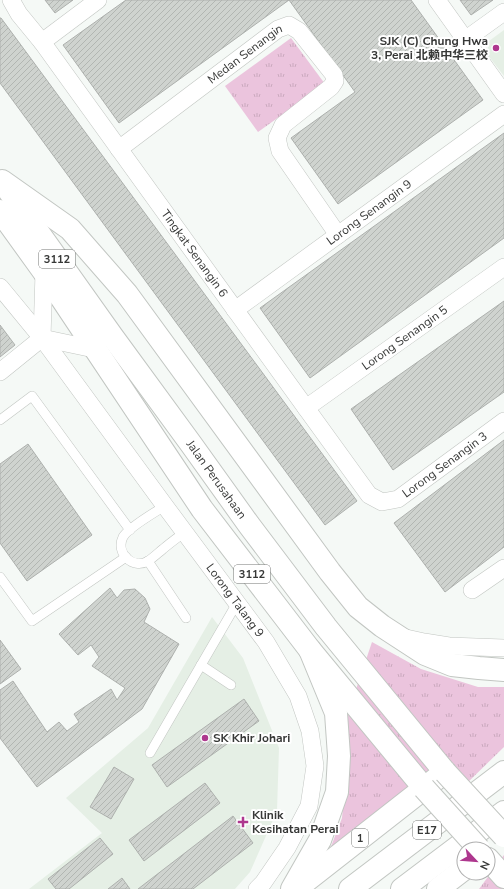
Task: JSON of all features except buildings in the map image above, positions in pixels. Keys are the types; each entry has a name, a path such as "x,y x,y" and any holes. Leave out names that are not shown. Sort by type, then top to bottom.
{"main road":[{"name":"Jalan Perusahaan","path":"1,180 249,525 326,627 445,772 504,837"},
{"path":"1,180 70,230 127,294 330,572 358,607 382,626 425,654 452,665 504,670"},
{"name":"3112","path":"0,211 44,272 202,509 310,650 424,788"},
{"path":"292,889 320,840 337,792 339,756 336,713 310,650"},
{"name":"1","path":"296,889 445,772"},
{"name":"E17","path":"350,889 504,772"},
{"path":"424,788 472,841"},
{"name":"E17","path":"402,889 504,812"},
{"path":"496,844 504,837"},
{"path":"496,868 504,877"},
{"path":"438,889 456,875"}],"street":[{"name":"Tingkat Senangin 6","path":"11,0 19,14 42,42 369,495 382,502"},
{"path":"42,42 98,0"},
{"path":"436,0 504,94"},
{"path":"465,40 504,12"},
{"name":"Medan Senangin","path":"119,149 278,29 289,25 299,31 334,74 336,81 331,87 283,126 277,138 280,151 338,235"},
{"name":"Lorong Senangin 9","path":"235,310 504,114"},
{"name":"Lorong Senangin 5","path":"306,408 504,266"},
{"path":"0,372 42,338 44,272"},
{"name":"Lorong Talang 9","path":"0,287 42,338 266,642 298,696 310,731 315,766 309,806 287,848 263,883 257,889"},
{"path":"42,338 94,349"},
{"name":"Lorong Senangin 3","path":"382,502 398,499 504,420"},
{"path":"472,590 504,568"},
{"path":"398,636 449,646 504,648"}],"lane":[{"path":"0,420 32,396 130,530"},
{"path":"165,506 147,517 123,537 121,548 126,557 134,563 141,564 148,561 185,532"},
{"path":"0,577 32,621 126,557"},
{"path":"148,561 186,618"},
{"path":"150,752 237,603"},
{"path":"201,665 231,686"}],"shaded area":[{"name":"SJK (C) Chung Hwa 3, Perai 北赖中华三校","path":"504,30 504,76 487,54 489,41"},
{"name":"SK Khir Johari","path":"212,617 243,658 279,748 277,811 250,872 235,889 29,889 102,833 66,798 148,728"}],"green space":[{"path":"291,38 325,84 258,132 225,86"},
{"path":"372,642 421,669 478,687 504,687 504,747 463,787 449,765 327,857 342,818 348,753 346,719"},
{"path":"504,855 504,889 479,889 485,881 496,881 496,866"}],"place":[{"name":"SJK (C) Chung Hwa 3, Perai 北赖中华三校","path":"496,48"},
{"name":"SK Khir Johari","path":"205,738"},
{"name":"Klinik Kesihatan Perai","path":"243,822"}]}
